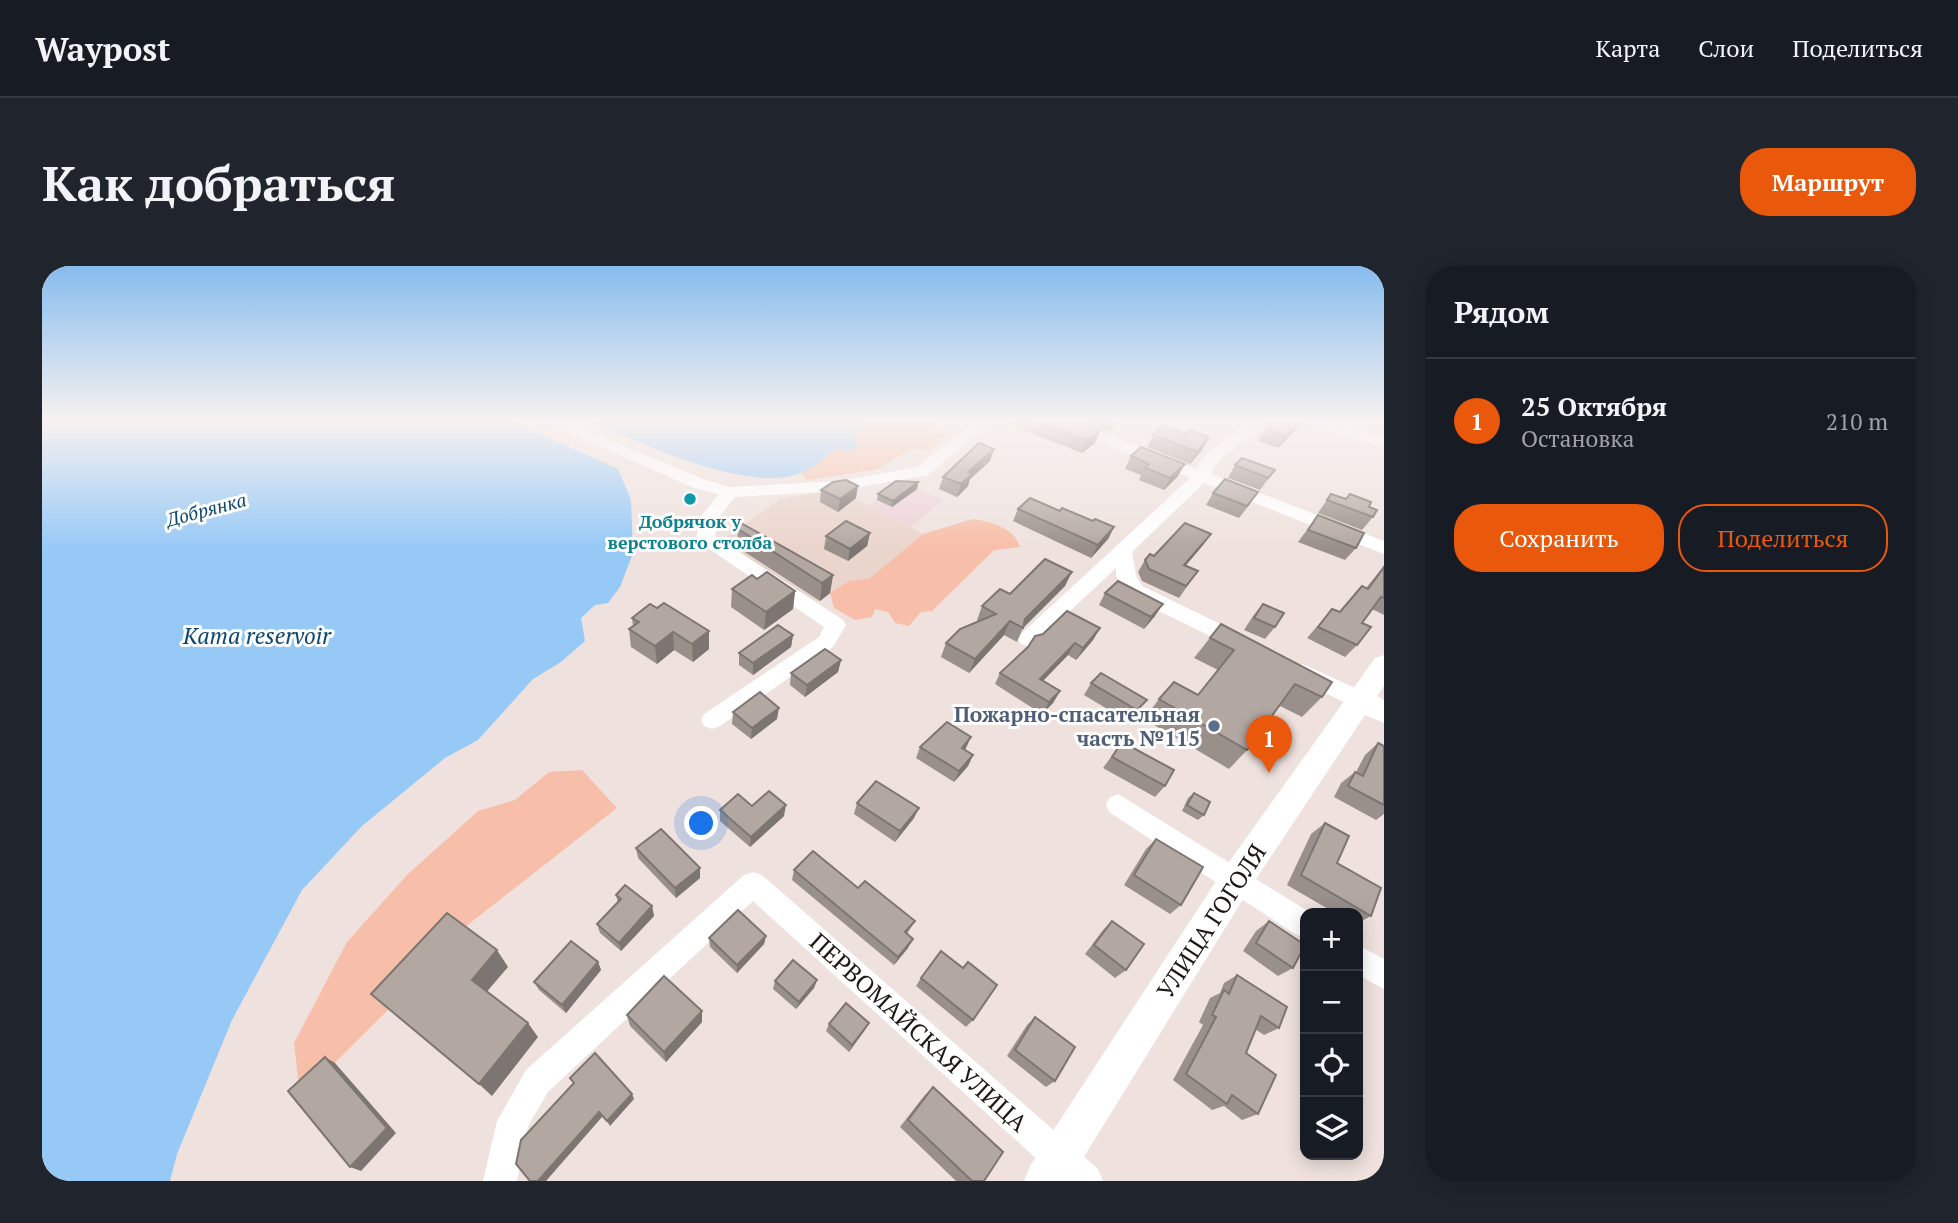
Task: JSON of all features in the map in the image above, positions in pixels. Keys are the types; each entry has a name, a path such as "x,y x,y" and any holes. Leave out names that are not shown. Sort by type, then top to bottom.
{"main road":[{"name":"УЛИЦА ГОГОЛЯ","path":"1053,1169 1236,880 1372,706 1384,666"}],"street":[{"path":"648,463 700,484 730,492 839,486 922,471 932,463"},
{"path":"1165,463 1384,548"},
{"path":"1028,639 1201,477 1207,463"},
{"path":"712,720 826,642 836,625 705,538 710,516 730,492"},
{"path":"1123,551 1126,576 1135,591 1264,654"},
{"path":"1288,665 1372,706"},
{"path":"1118,805 1300,922"},
{"name":"ПЕРВОМАЙСКАЯ УЛИЦА","path":"500,1181 513,1121 537,1081 753,884 1053,1169 1086,1181"},
{"path":"1363,961 1384,975"}],"shaded area":[{"path":"816,463 888,463 878,469 807,480 801,473"},
{"path":"895,487 919,489 943,500 910,528 869,505"},
{"path":"838,489 923,534 870,578 849,581 818,602 719,543 780,499"},
{"path":"973,519 1007,530 1020,547 994,550 932,611 921,612 909,626 895,623 888,612 875,609 872,617 855,620 834,608 830,593 849,581 870,578 923,534"},
{"path":"582,770 617,808 460,931 389,1009 300,1097 294,1043 347,942 407,875 478,811 515,800 549,772"}],"water":[{"name":"Kama reservoir","path":"42,463 604,463 618,469 631,500 633,553 620,587 608,603 595,605 581,618 585,641 561,662 533,679 478,740 445,758 362,826 302,890 232,1020 177,1154 170,1181 42,1181"},
{"path":"694,463 818,463 801,473 778,478 752,477"}],"building":[{"path":"958,463 979,463 968,472 972,474 961,484 943,477"},
{"path":"1146,463 1185,464 1170,478 1145,468 1149,464"},
{"path":"1255,463 1275,470 1268,478 1235,465"},
{"path":"1225,479 1258,492 1247,506 1213,493"},
{"path":"846,480 858,486 840,499 821,490 833,482"},
{"path":"896,481 918,482 893,501 878,494"},
{"path":"1331,494 1346,499 1350,494 1371,502 1369,507 1377,510 1373,517 1327,500"},
{"path":"1030,498 1060,511 1062,508 1114,527 1098,545 1018,509"},
{"path":"1318,515 1364,533 1356,548 1308,530"},
{"path":"846,521 870,533 850,549 826,536"},
{"path":"741,523 833,575 822,583 738,529"},
{"path":"1185,523 1211,534 1184,565 1198,571 1186,586 1149,569 1145,560 1150,554 1154,556"},
{"path":"1045,559 1072,572 1025,619 1023,628 1010,621 975,659 946,643 960,629 996,614 982,606 1000,589 1010,594"},
{"path":"1384,567 1384,598 1381,597 1362,623 1371,627 1357,645 1318,627 1332,609 1340,612 1362,586 1368,589"},
{"path":"767,572 795,591 766,612 732,589 752,575 757,579"},
{"path":"1118,581 1163,604 1151,617 1105,593"},
{"path":"664,603 709,631 692,644 673,632 655,646 629,629 639,622 632,618 650,604 657,608"},
{"path":"1263,604 1284,613 1275,627 1254,618"},
{"path":"1067,611 1100,628 1083,648 1075,643 1040,679 1060,691 1049,702 1000,673 1028,647 1035,636 1043,634"},
{"path":"1221,624 1332,682 1322,697 1295,684 1247,750 1159,699 1174,682 1198,695 1234,650 1210,638"},
{"path":"778,625 793,635 753,663 739,653"},
{"path":"825,649 841,660 807,685 791,673"},
{"path":"1101,673 1147,700 1137,710 1091,683"},
{"path":"760,692 779,708 752,728 733,712"},
{"path":"947,722 971,737 962,748 973,755 959,771 920,747"},
{"path":"1122,742 1174,770 1165,786 1112,757"},
{"path":"1378,743 1384,746 1384,805 1348,786 1355,772 1363,776"},
{"path":"876,781 919,808 900,831 857,803"},
{"path":"769,791 786,805 751,837 720,810 738,794 752,806"},
{"path":"1194,793 1210,802 1204,815 1187,805"},
{"path":"1325,823 1349,836 1337,863 1381,888 1371,916 1363,911 1363,908 1357,908 1301,875"},
{"path":"661,829 700,868 675,888 636,848"},
{"path":"1156,839 1203,867 1181,905 1134,875"},
{"path":"813,851 858,888 865,881 915,921 905,932 913,939 898,957 794,870"},
{"path":"625,885 652,906 619,943 597,924 621,899 616,895"},
{"path":"738,910 766,936 737,965 709,938"},
{"path":"447,913 497,950 472,980 528,1023 479,1084 371,994"},
{"path":"1112,921 1144,944 1126,970 1094,945"},
{"path":"1269,921 1300,942 1300,955 1293,968 1256,943"},
{"path":"571,941 598,962 562,1005 534,982"},
{"path":"941,951 963,968 968,962 997,985 973,1020 921,978"},
{"path":"793,960 817,980 799,1002 775,981"},
{"path":"1237,975 1287,1007 1279,1028 1261,1016 1246,1053 1276,1075 1258,1114 1232,1095 1227,1104 1186,1074 1216,1017 1212,1015 1224,990 1229,994"},
{"path":"664,976 702,1011 664,1052 627,1015"},
{"path":"846,1003 869,1023 852,1045 829,1024"},
{"path":"1035,1017 1075,1047 1055,1081 1015,1050"},
{"path":"595,1053 632,1094 607,1121 599,1112 538,1181 530,1181 516,1164 521,1140 574,1083 570,1078"},
{"path":"325,1057 387,1128 350,1167 288,1091"},
{"path":"933,1087 1003,1152 984,1181 972,1181 908,1120"}],"place":[{"name":"Добрячок у верстового столба","path":"690,499"},
{"name":"Пожарно-спасательная часть №115","path":"1214,726"},
{"name":"25 Октября","path":"1269,773"}],"water label":[{"name":"Добрянка","path":"206,509"}]}
